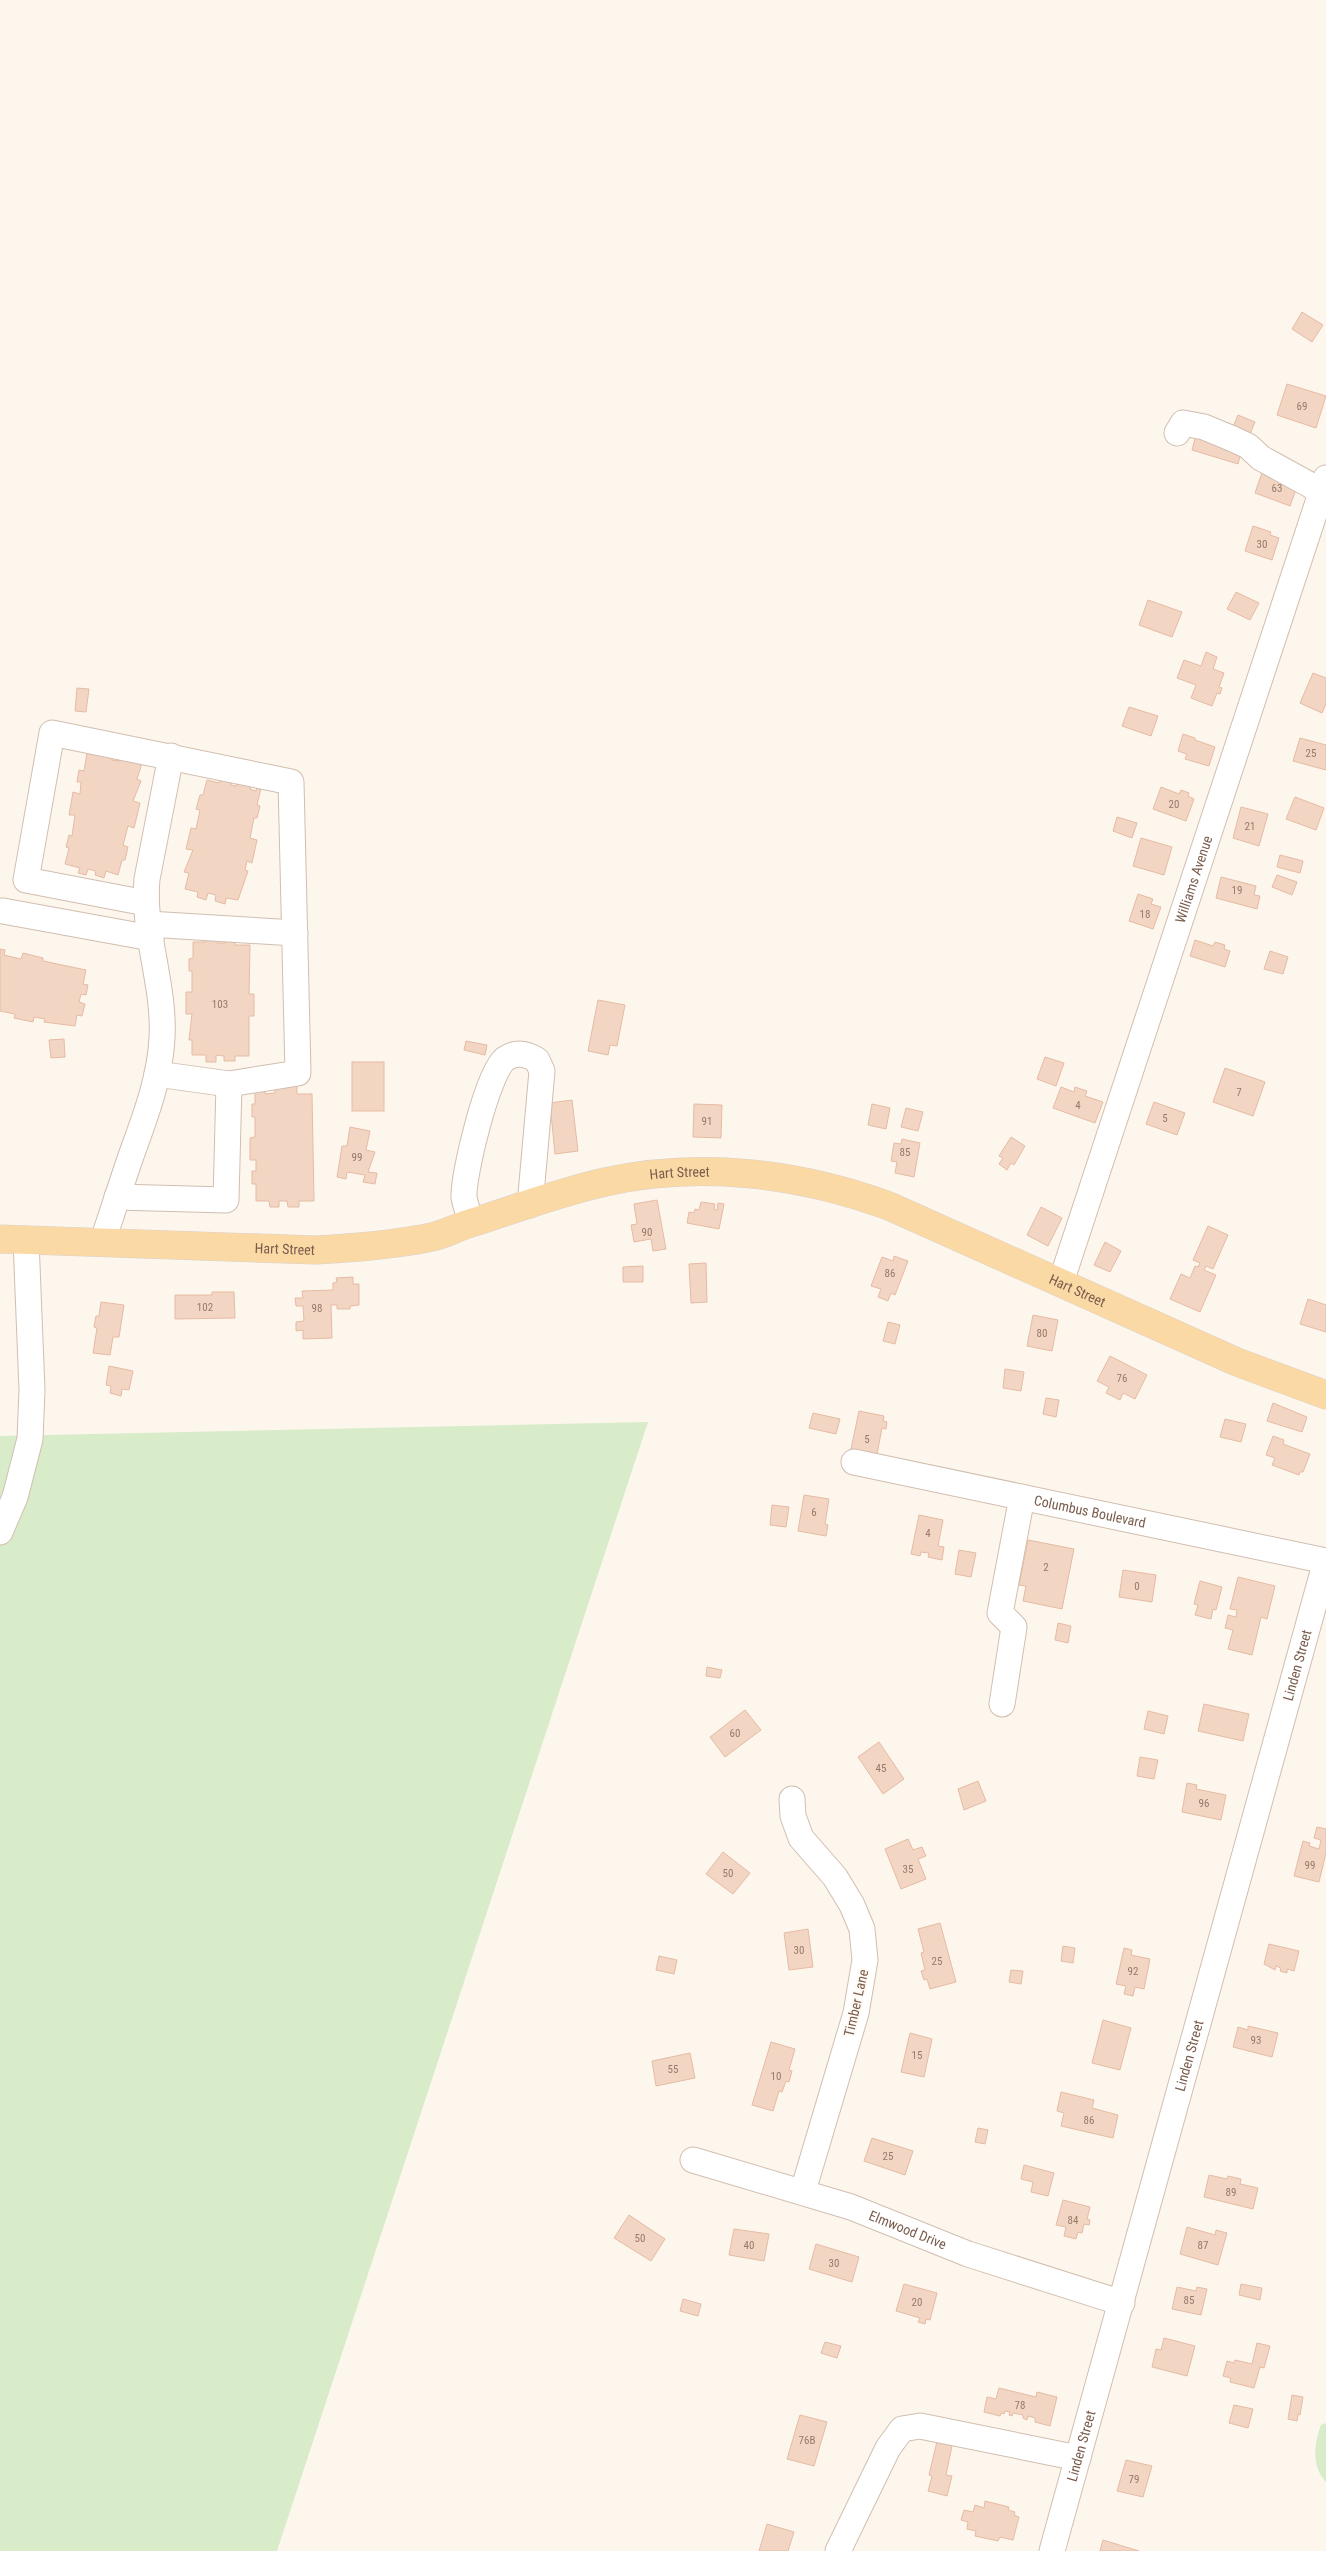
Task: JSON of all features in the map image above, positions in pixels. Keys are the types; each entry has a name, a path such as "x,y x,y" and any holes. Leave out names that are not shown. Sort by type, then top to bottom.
{"main road":[{"name":"Hart Street","path":"13,1240 315,1250 355,1248 432,1237 575,1190 633,1178 718,1172 781,1176 834,1188 889,1206 1237,1362 1326,1395"}],"street":[{"path":"1177,433 1184,424 1222,434 1248,446 1261,458 1324,485"},
{"name":"Williams Avenue","path":"1061,1282 1324,485"},
{"path":"148,922 26,880 52,733 291,782 298,1073 229,1084 157,1074"},
{"path":"102,1243 147,1114 157,1074 162,1017 148,922 147,879 171,756"},
{"path":"4,911 294,933"},
{"path":"472,1223 464,1198 475,1136 495,1074 505,1059 516,1054 527,1054 537,1060 542,1071 530,1205"},
{"path":"117,1197 226,1200 229,1084"},
{"path":"0,1532 15,1497 30,1439 32,1390 13,1240"},
{"name":"Columbus Boulevard","path":"854,1462 1326,1561"},
{"path":"1002,1704 1014,1627 1000,1613 1022,1497"},
{"name":"Linden Street","path":"1052,2551 1122,2304 1326,1561"},
{"name":"Timber Lane","path":"792,1799 793,1816 801,1838 835,1877 852,1905 862,1929 865,1960 856,2013 803,2191"},
{"name":"Elmwood Drive","path":"693,2160 803,2191 882,2218 968,2254 1122,2304"},
{"path":"838,2551 888,2448 902,2430 920,2426 1078,2458"}],"green space":[{"path":"648,1422 277,2551 0,2551 0,1436"},
{"path":"1326,2423 1326,2482 1318,2469 1315,2455 1321,2425"}],"building":[{"path":"1302,312 1323,325 1312,342 1292,329"},
{"path":"1287,384 1326,396 1316,428 1277,415"},
{"path":"1238,415 1255,422 1250,434 1233,427"},
{"path":"1198,428 1243,446 1238,464 1192,450"},
{"path":"1264,467 1298,484 1290,506 1255,493"},
{"path":"1253,526 1271,532 1270,535 1279,538 1272,560 1245,551"},
{"path":"1236,592 1259,603 1250,620 1227,609"},
{"path":"1148,600 1182,612 1172,637 1139,625"},
{"path":"1206,652 1217,657 1213,669 1224,673 1219,687 1222,688 1220,694 1217,693 1212,706 1191,698 1196,685 1177,678 1184,660 1201,666"},
{"path":"1313,673 1326,678 1326,704 1322,713 1300,703"},
{"path":"77,688 89,689 86,712 75,711"},
{"path":"1129,707 1158,716 1151,736 1122,726"},
{"path":"1183,734 1215,747 1209,766 1185,759 1187,754 1178,751"},
{"path":"1300,738 1326,745 1326,770 1293,761"},
{"path":"100,751 113,753 112,760 119,761 120,754 142,763 137,779 141,781 133,801 140,803 134,828 128,826 123,845 128,847 125,860 122,860 118,875 106,871 104,878 95,875 96,871 88,869 86,875 78,873 80,868 65,864 69,848 66,847 69,835 72,836 75,815 69,815 73,792 80,794 81,782 77,782 79,770 84,771 87,753 99,755"},
{"path":"221,776 232,779 231,785 236,786 238,779 252,783 250,789 256,791 257,787 261,788 257,805 260,806 257,818 254,818 250,838 257,840 252,863 247,861 245,870 248,871 238,900 226,898 225,904 215,901 216,895 208,893 206,900 197,897 198,892 185,889 189,873 184,872 193,850 186,849 191,828 196,829 200,810 196,809 200,795 203,795 207,780 219,783"},
{"path":"1161,787 1179,794 1181,790 1189,793 1188,796 1194,799 1186,821 1153,809"},
{"path":"1295,797 1324,808 1316,830 1286,819"},
{"path":"1241,807 1268,814 1259,846 1233,838"},
{"path":"1117,817 1137,823 1132,838 1113,831"},
{"path":"1141,838 1172,847 1164,875 1133,866"},
{"path":"1280,855 1303,861 1300,873 1277,867"},
{"path":"1277,875 1297,882 1292,895 1272,887"},
{"path":"1221,877 1256,886 1254,895 1260,896 1257,909 1216,898"},
{"path":"1138,894 1153,899 1151,904 1161,907 1153,929 1129,921"},
{"path":"216,937 217,943 225,943 225,939 235,939 235,945 250,945 249,994 254,994 254,1016 249,1016 249,1056 235,1056 235,1061 224,1061 224,1056 216,1055 216,1062 206,1062 206,1055 192,1055 192,1040 189,1040 192,1014 186,1014 186,992 192,992 192,971 189,971 189,959 193,958 193,942 206,942 206,938"},
{"path":"1195,940 1213,946 1215,942 1225,945 1224,949 1230,951 1225,967 1190,956"},
{"path":"0,949 5,950 4,955 21,959 23,953 43,958 43,961 86,970 83,984 88,985 86,995 81,994 79,1002 85,1004 82,1016 77,1015 75,1026 44,1022 45,1019 34,1017 33,1022 14,1018 15,1014 0,1011"},
{"path":"1270,951 1288,957 1283,974 1264,969"},
{"path":"598,1000 625,1005 617,1046 610,1045 608,1055 588,1051"},
{"path":"64,1039 65,1057 51,1058 49,1040"},
{"path":"466,1041 487,1045 485,1055 464,1050"},
{"path":"1045,1057 1064,1063 1056,1086 1037,1079"},
{"path":"352,1062 384,1062 384,1111 352,1111"},
{"path":"1225,1068 1265,1082 1253,1116 1213,1102"},
{"path":"275,1086 297,1086 297,1094 312,1094 314,1201 299,1201 299,1207 288,1207 287,1201 279,1201 279,1207 270,1207 269,1201 256,1201 256,1184 252,1184 252,1171 256,1171 256,1160 250,1160 250,1138 255,1137 255,1117 252,1117 252,1104 255,1104 255,1090 265,1090 265,1094 275,1093"},
{"path":"1061,1087 1074,1092 1075,1087 1087,1091 1085,1096 1103,1102 1095,1123 1053,1108"},
{"path":"572,1100 578,1151 555,1154 550,1103"},
{"path":"1154,1102 1185,1113 1177,1135 1146,1124"},
{"path":"694,1104 722,1105 721,1138 693,1137"},
{"path":"872,1104 890,1108 886,1129 868,1125"},
{"path":"906,1108 923,1112 918,1131 901,1127"},
{"path":"350,1127 370,1131 366,1150 375,1152 368,1172 377,1173 375,1184 363,1182 365,1175 347,1172 346,1179 337,1177 342,1146 347,1146"},
{"path":"1011,1137 1025,1146 1014,1165 1011,1163 1007,1170 999,1164 1003,1158 999,1156"},
{"path":"902,1139 920,1143 914,1177 895,1173 897,1162 891,1161 894,1143 901,1144"},
{"path":"657,1200 666,1249 653,1251 651,1239 634,1242 631,1225 637,1224 634,1204"},
{"path":"701,1202 715,1204 714,1210 717,1210 718,1203 724,1204 719,1229 687,1223 689,1212 694,1213 695,1209 699,1210"},
{"path":"1041,1207 1062,1218 1048,1246 1027,1235"},
{"path":"1208,1226 1228,1235 1213,1269 1206,1266 1204,1270 1216,1275 1200,1312 1170,1299 1181,1274 1190,1278 1195,1266 1198,1267 1200,1263 1193,1260"},
{"path":"1105,1242 1121,1251 1110,1272 1094,1265"},
{"path":"894,1256 908,1261 895,1295 891,1293 888,1301 878,1297 881,1289 871,1286 882,1257 893,1261"},
{"path":"706,1263 707,1302 691,1303 689,1264"},
{"path":"643,1266 643,1282 623,1282 623,1267"},
{"path":"353,1277 353,1284 359,1284 359,1305 350,1306 350,1309 337,1309 337,1305 331,1305 332,1338 303,1339 303,1330 296,1331 296,1322 304,1321 303,1306 296,1306 295,1298 303,1298 302,1291 333,1290 333,1283 337,1282 336,1278"},
{"path":"212,1292 234,1292 235,1318 175,1319 175,1295 212,1295"},
{"path":"1308,1299 1326,1305 1326,1332 1300,1324"},
{"path":"101,1302 124,1305 119,1337 113,1337 110,1355 93,1353 97,1328 94,1327 96,1316 99,1316"},
{"path":"1033,1315 1058,1320 1052,1351 1027,1346"},
{"path":"888,1322 900,1325 895,1344 883,1341"},
{"path":"1110,1356 1147,1375 1135,1399 1123,1393 1120,1400 1106,1393 1109,1387 1097,1381"},
{"path":"109,1366 133,1371 129,1390 122,1389 121,1396 110,1393 111,1386 106,1385"},
{"path":"1005,1369 1024,1372 1021,1391 1003,1388"},
{"path":"1046,1398 1059,1400 1056,1417 1043,1414"},
{"path":"1273,1403 1307,1417 1302,1432 1267,1421"},
{"path":"859,1411 884,1416 883,1421 887,1422 886,1429 882,1428 877,1454 851,1449"},
{"path":"813,1413 840,1419 836,1434 809,1428"},
{"path":"1225,1419 1246,1424 1241,1442 1220,1437"},
{"path":"1273,1436 1284,1440 1283,1444 1310,1454 1303,1472 1300,1472 1299,1475 1272,1465 1275,1458 1266,1455"},
{"path":"804,1495 829,1499 825,1524 828,1525 826,1536 798,1531"},
{"path":"772,1505 789,1507 786,1527 770,1525"},
{"path":"919,1515 943,1520 938,1546 944,1547 942,1560 928,1557 929,1553 921,1552 920,1556 911,1554"},
{"path":"1028,1540 1074,1549 1062,1609 1023,1601 1026,1586 1019,1585"},
{"path":"959,1550 976,1553 971,1577 955,1574"},
{"path":"1123,1570 1156,1575 1152,1602 1119,1597"},
{"path":"1238,1577 1275,1586 1267,1619 1261,1617 1252,1655 1228,1649 1233,1630 1225,1628 1228,1615 1236,1617 1237,1610 1230,1609"},
{"path":"1200,1581 1222,1587 1216,1610 1213,1609 1211,1619 1195,1615 1198,1605 1194,1604"},
{"path":"1058,1623 1071,1626 1068,1643 1055,1640"},
{"path":"707,1667 722,1670 720,1678 706,1676"},
{"path":"1204,1704 1249,1714 1243,1741 1198,1731"},
{"path":"745,1710 761,1730 725,1757 710,1737"},
{"path":"1148,1711 1168,1716 1164,1734 1144,1729"},
{"path":"879,1742 904,1779 883,1794 858,1757"},
{"path":"1140,1757 1158,1760 1154,1779 1137,1776"},
{"path":"978,1781 986,1801 964,1810 958,1789"},
{"path":"1187,1783 1197,1785 1196,1789 1226,1795 1221,1820 1182,1812"},
{"path":"1317,1827 1326,1829 1326,1853 1319,1882 1294,1876 1303,1841 1310,1843 1309,1846 1319,1849 1321,1840 1314,1838"},
{"path":"908,1839 913,1850 922,1847 926,1856 918,1859 926,1879 901,1889 885,1849"},
{"path":"723,1852 750,1873 733,1894 706,1874"},
{"path":"940,1923 956,1982 930,1989 927,1979 924,1980 921,1971 925,1970 921,1953 924,1952 918,1929"},
{"path":"808,1929 813,1967 789,1970 784,1933"},
{"path":"1269,1944 1299,1951 1294,1971 1287,1969 1287,1973 1280,1971 1281,1968 1276,1966 1275,1970 1264,1964"},
{"path":"1063,1946 1075,1948 1073,1963 1061,1961"},
{"path":"1124,1948 1132,1950 1131,1955 1150,1959 1144,1989 1135,1987 1133,1996 1124,1994 1126,1986 1116,1984"},
{"path":"659,1956 677,1960 674,1974 656,1970"},
{"path":"1011,1970 1023,1971 1021,1984 1009,1982"},
{"path":"1103,2020 1131,2028 1120,2070 1092,2063"},
{"path":"1248,2026 1278,2033 1272,2057 1233,2047 1238,2027 1248,2030"},
{"path":"910,2033 932,2039 924,2077 901,2072"},
{"path":"771,2042 795,2049 789,2070 792,2071 789,2082 786,2081 782,2092 779,2091 773,2111 752,2105"},
{"path":"690,2053 695,2078 656,2086 652,2061"},
{"path":"1061,2092 1094,2100 1092,2108 1118,2115 1113,2138 1061,2126 1064,2113 1057,2111"},
{"path":"978,2128 988,2130 985,2144 975,2142"},
{"path":"872,2138 913,2151 905,2175 864,2161"},
{"path":"1024,2165 1054,2173 1048,2196 1031,2192 1033,2182 1021,2179"},
{"path":"1209,2175 1227,2179 1228,2176 1241,2179 1240,2184 1258,2188 1253,2209 1204,2197"},
{"path":"1063,2200 1090,2207 1087,2219 1090,2220 1089,2225 1084,2224 1082,2233 1078,2232 1076,2239 1064,2236 1066,2227 1056,2225"},
{"path":"629,2215 665,2239 651,2261 614,2238"},
{"path":"1187,2227 1215,2235 1216,2230 1227,2233 1218,2265 1180,2254"},
{"path":"734,2229 769,2234 764,2261 729,2255"},
{"path":"816,2244 859,2257 852,2282 809,2269"},
{"path":"904,2284 937,2293 930,2320 926,2319 925,2324 918,2322 920,2318 896,2311"},
{"path":"1241,2284 1262,2288 1260,2300 1239,2295"},
{"path":"1177,2287 1196,2291 1197,2287 1207,2289 1201,2315 1172,2309"},
{"path":"683,2299 701,2304 698,2316 680,2311"},
{"path":"1164,2338 1195,2346 1187,2376 1152,2367 1156,2349 1161,2350"},
{"path":"825,2342 841,2346 837,2358 821,2353"},
{"path":"1257,2343 1270,2346 1264,2368 1260,2367 1254,2388 1230,2382 1231,2378 1223,2376 1227,2361 1234,2363 1235,2360 1252,2364"},
{"path":"999,2388 1036,2397 1037,2392 1057,2397 1050,2426 1035,2422 1035,2418 1028,2416 1027,2420 1023,2418 1023,2415 1013,2413 1012,2416 1009,2415 1010,2412 1005,2411 1000,2416 984,2412 987,2397 996,2399"},
{"path":"1292,2395 1303,2397 1297,2421 1288,2419"},
{"path":"1234,2405 1253,2409 1248,2428 1229,2423"},
{"path":"800,2415 827,2422 814,2466 787,2459"},
{"path":"938,2437 953,2441 946,2475 952,2476 947,2496 928,2491 932,2476 929,2475"},
{"path":"1126,2460 1152,2466 1143,2497 1117,2491"},
{"path":"985,2501 1009,2507 1008,2510 1015,2512 1014,2515 1019,2517 1013,2540 1000,2537 998,2541 975,2536 976,2531 967,2529 968,2522 961,2520 964,2510 973,2512 975,2505 984,2508"},
{"path":"767,2524 794,2532 788,2551 759,2551"},
{"path":"1103,2540 1139,2551 1100,2551"}]}
